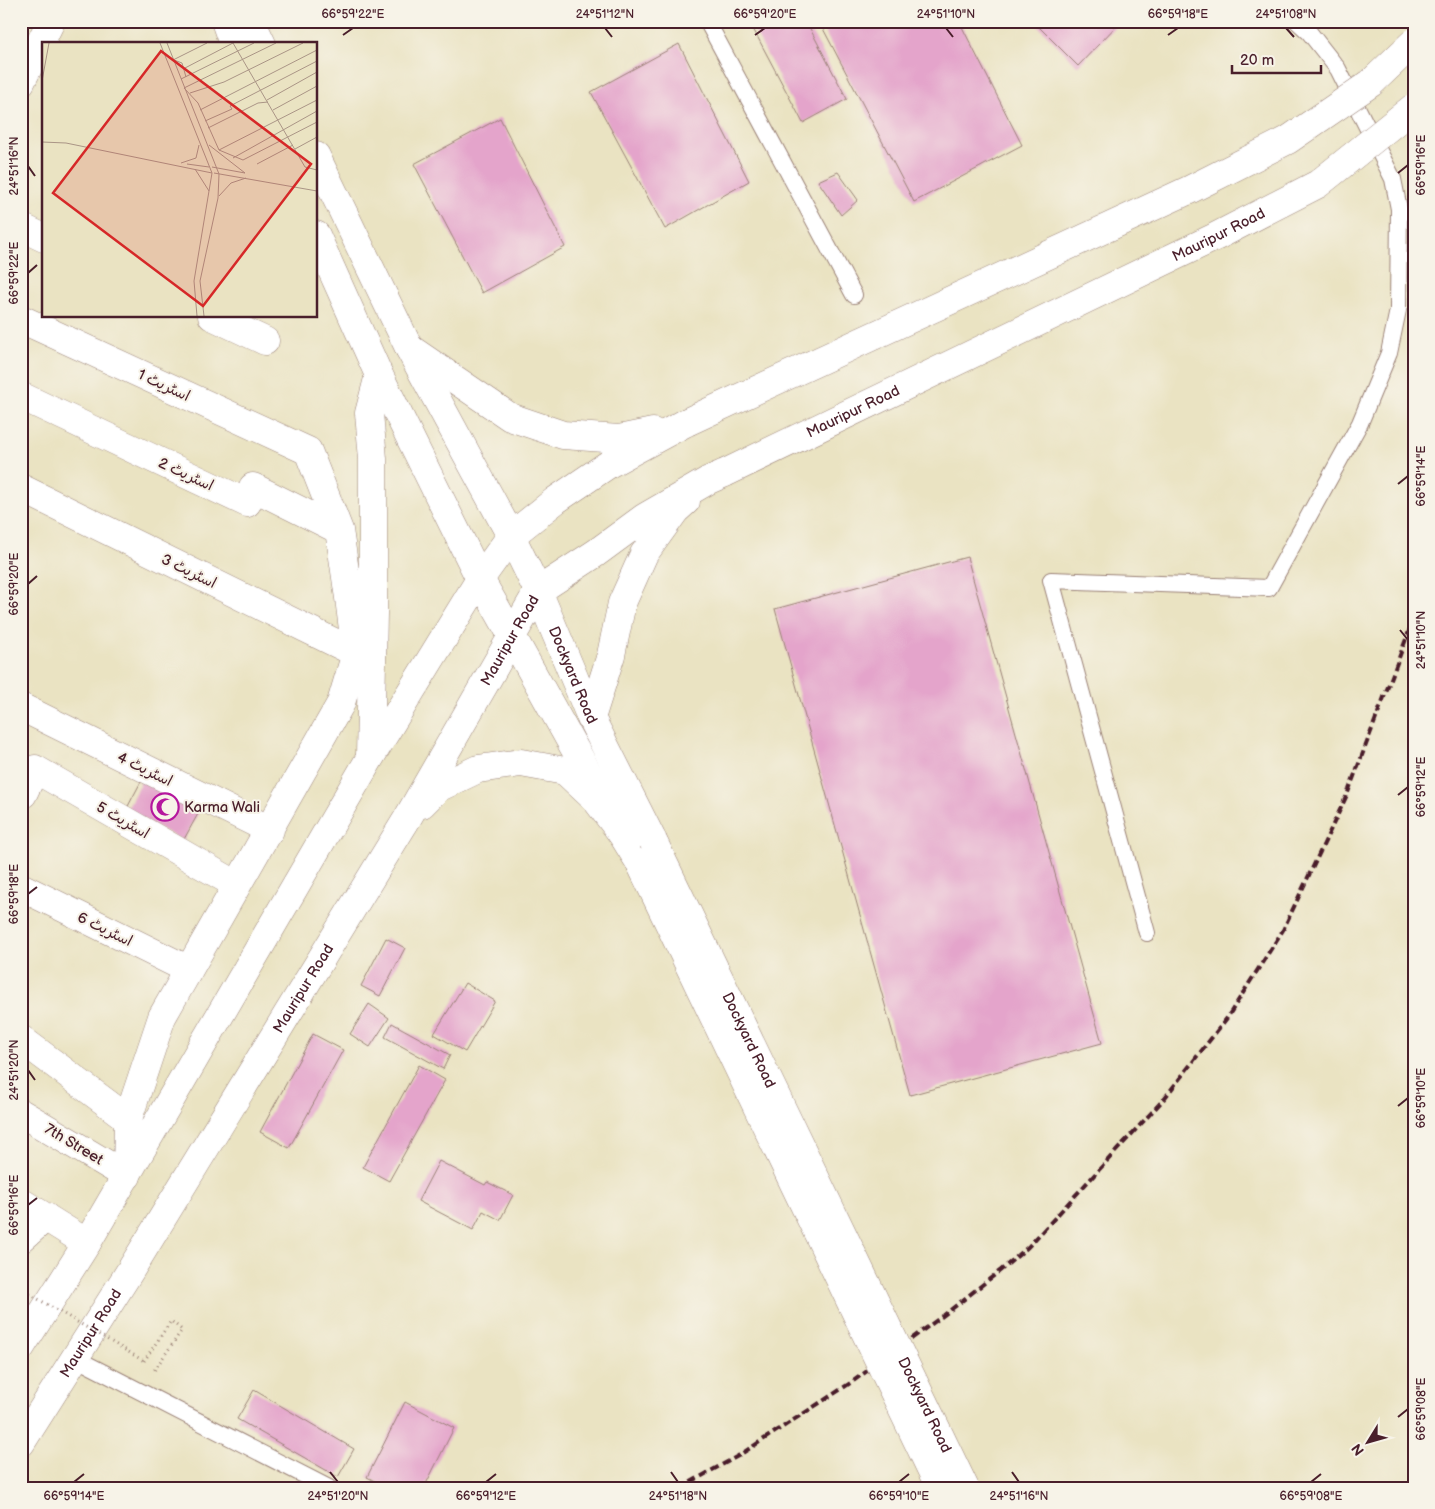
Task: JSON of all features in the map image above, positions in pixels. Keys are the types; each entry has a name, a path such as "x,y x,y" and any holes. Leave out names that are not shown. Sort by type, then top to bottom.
{"main road":[{"path":"21,82 50,21"},
{"path":"225,21 232,42"},
{"path":"251,21 261,42"},
{"path":"21,1347 127,1176 370,758 480,579 511,536 556,500 609,464 680,425 1189,190 1288,140 1371,83 1414,42"},
{"name":"Mauripur Road","path":"21,1443 407,819 538,591 596,554 645,517 717,476 1215,237 1318,184 1414,107"},
{"name":"Dockyard Road","path":"318,160 409,348 511,536 538,591 647,852 940,1488"},
{"path":"21,227 42,237"},
{"name":"Dockyard Road","path":"318,240 378,376 480,579 622,834 647,852 965,1488"},
{"path":"216,318 265,341"},
{"name":"اسٹریٹ 1","path":"21,319 308,451 340,530"},
{"path":"409,348 510,417 563,435 619,438 680,425"},
{"path":"370,758 373,468 369,413 378,376"},
{"name":"اسٹریٹ 2","path":"21,396 247,503 253,487 340,530"},
{"path":"591,718 611,655 622,603 644,554 675,511 717,476"},
{"name":"اسٹریٹ 3","path":"21,488 356,653"},
{"path":"127,1176 128,1119 162,1017 341,703 356,653 340,530"},
{"name":"اسٹریٹ 4","path":"21,707 270,830"},
{"path":"407,819 438,788 478,768 521,763 565,771 597,801 622,834"},
{"name":"اسٹریٹ 5","path":"21,793 23,794 35,769 237,886"},
{"name":"اسٹریٹ 6","path":"21,887 189,970"},
{"path":"21,1039 128,1119"},
{"name":"7th Street","path":"21,1113 127,1176"},
{"path":"21,1202 87,1243"},
{"path":"21,1239 46,1217"}],"lane":[{"path":"707,21 854,295"},
{"path":"1147,933 1051,580 1268,588 1360,423 1389,353 1398,310 1399,209 1392,180 1338,69 1309,32 1297,21"},
{"path":"75,1358 329,1488"}],"path":[{"path":"21,1288 144,1360 171,1321 182,1330 140,1391"}],"building":[{"path":"749,21 806,21 847,99 803,123"},
{"path":"819,21 959,21 1022,145 914,202"},
{"path":"1033,21 1121,21 1078,66"},
{"path":"679,44 749,181 665,229 591,92"},
{"path":"500,118 565,247 482,293 414,164"},
{"path":"838,172 858,200 841,215 818,181"},
{"path":"967,557 1102,1043 910,1095 775,609"},
{"name":"Karma Wali","path":"145,774 204,803 183,841 126,810"},
{"path":"386,938 405,948 380,996 361,986"},
{"path":"465,983 495,1001 465,1052 434,1034"},
{"path":"369,1004 389,1018 370,1047 350,1034"},
{"path":"392,1023 450,1055 443,1069 385,1037"},
{"path":"313,1034 343,1050 289,1148 260,1132"},
{"path":"419,1065 445,1080 389,1181 363,1167"},
{"path":"439,1161 485,1185 487,1182 513,1195 500,1220 483,1211 473,1230 418,1201"},
{"path":"254,1390 354,1449 338,1477 237,1419"},
{"path":"405,1402 454,1428 424,1488 388,1488 367,1477"}],"railway":[{"path":"680,1488 738,1456 852,1382 944,1315 1001,1270 1028,1247 1163,1100 1227,1018 1283,930 1347,795 1414,618"}],"place":[{"name":"Karma Wali","path":"165,807"}]}
